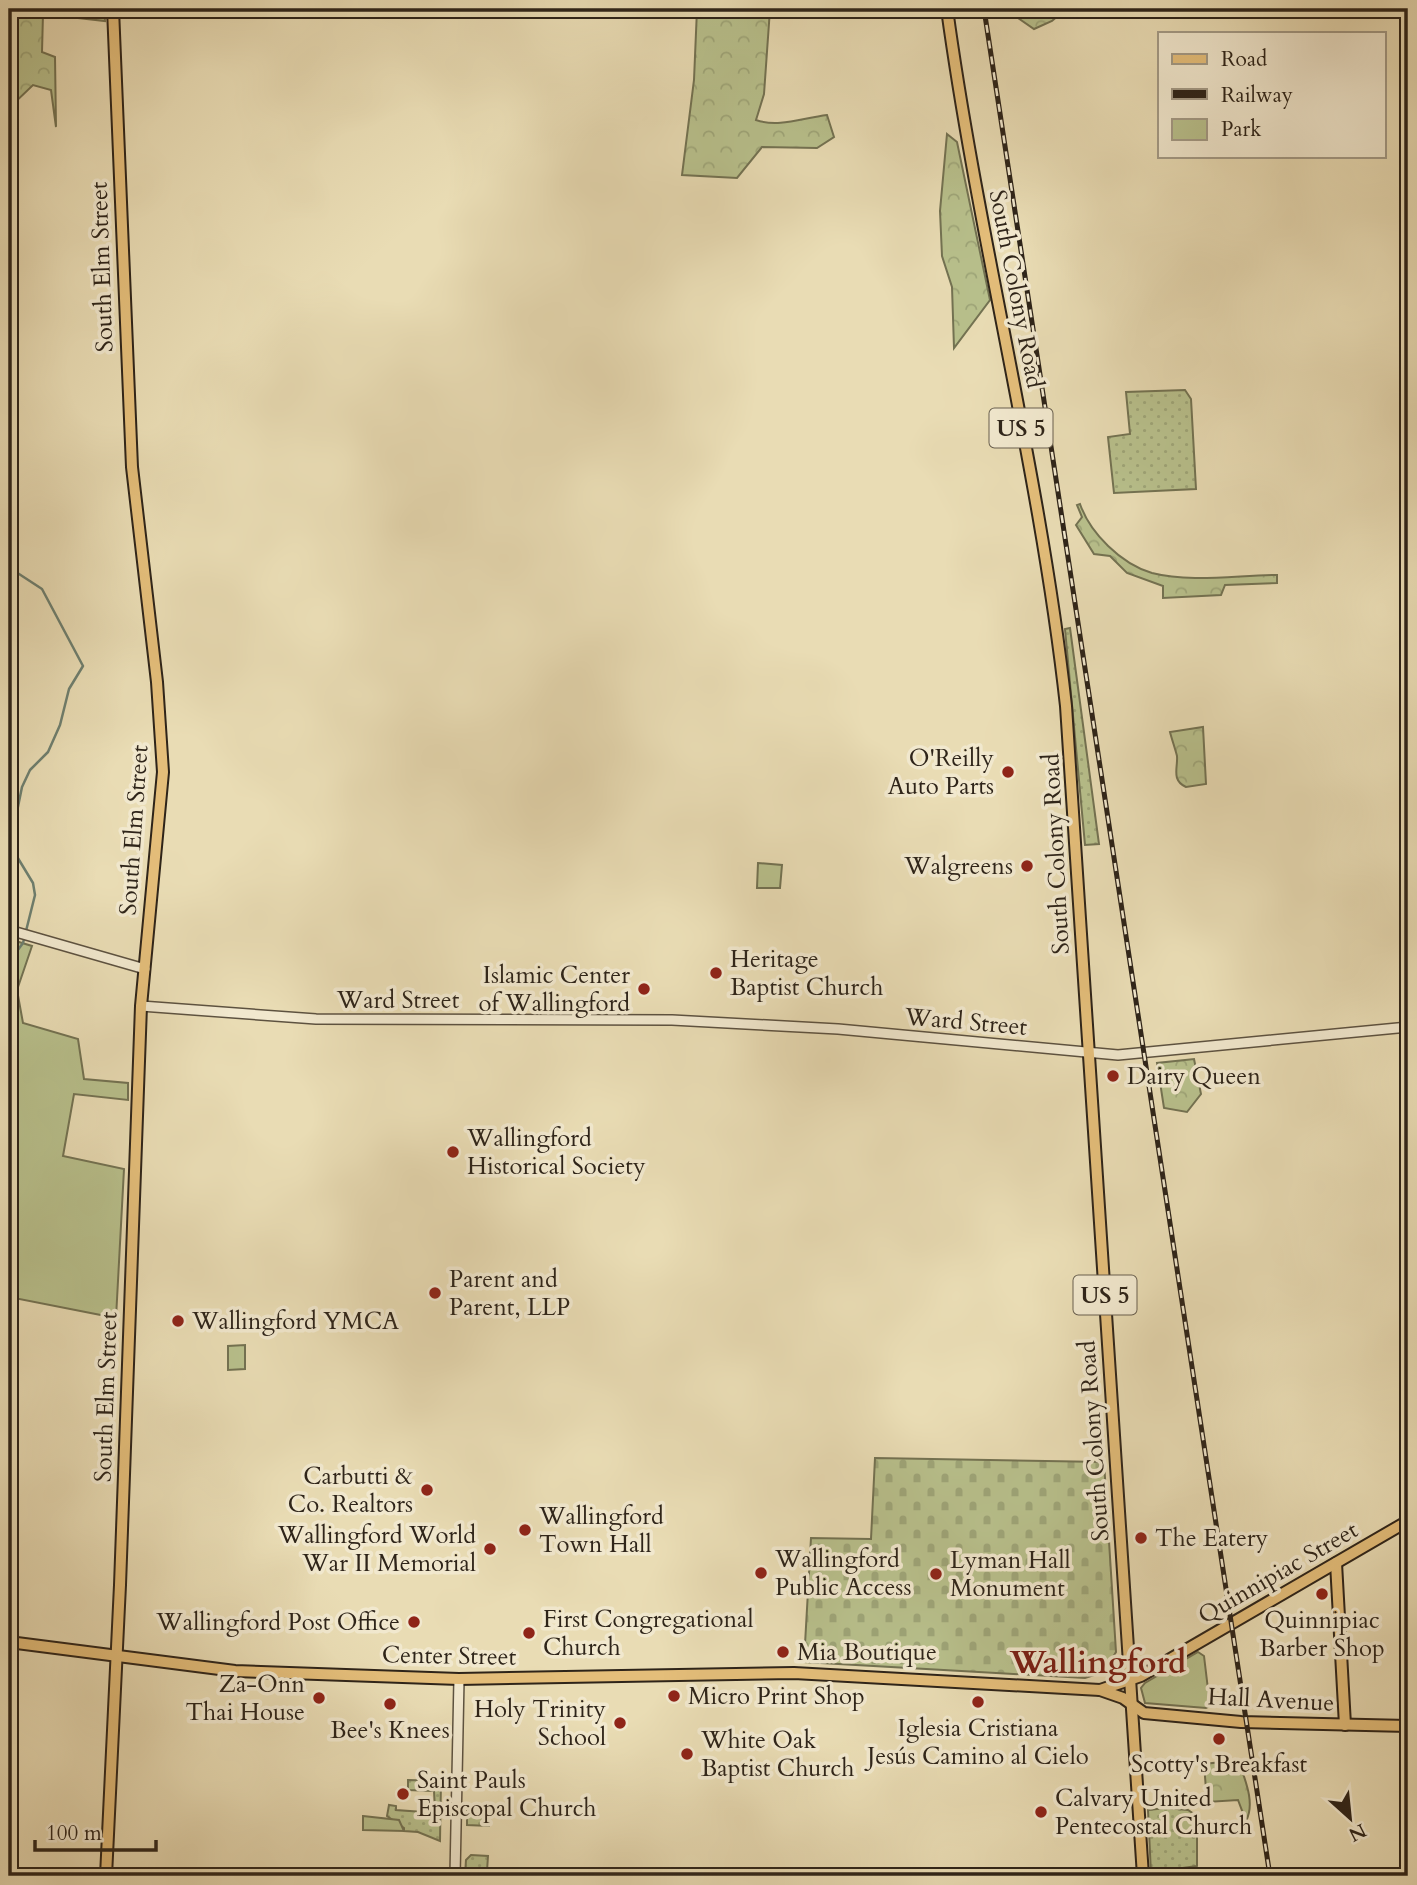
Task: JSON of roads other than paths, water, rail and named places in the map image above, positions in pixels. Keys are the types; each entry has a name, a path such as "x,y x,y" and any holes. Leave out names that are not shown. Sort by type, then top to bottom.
{"main road":[{"name":"South Elm Street","path":"106,1876 117,1655 141,1006 160,818 162,749 132,467 113,9"},
{"name":"South Colony Road","path":"947,9 961,107 1032,485 1061,658 1071,752 1088,1053 1133,1706"},
{"name":"Quinnipiac Street","path":"1132,1680 1408,1521"},
{"path":"1336,1563 1345,1725"},
{"name":"Center Street","path":"9,1642 235,1671 459,1679 794,1673 1100,1690 1132,1680"},
{"name":"Center Street","path":"1100,1690 1108,1695 1124,1698 1133,1706"},
{"name":"Hall Avenue","path":"1133,1706 1144,1713 1247,1722 1408,1726"},
{"name":"US 5","path":"1133,1706 1143,1876"}],"street":[{"path":"9,930 145,969"},
{"name":"Ward Street","path":"141,1006 316,1019 672,1020 838,1029 1088,1053 1138,1054 1408,1027"},
{"path":"455,1876 459,1679"}],"waterway":[{"path":"9,553 16,572 42,589 83,666 69,689 60,725 48,752 30,770 22,787 12,836 13,850 33,883 35,895 23,943 9,962"}],"railway":[{"path":"984,9 1270,1876"}],"place":[{"name":"O'Reilly Auto Parts","path":"1008,772"},
{"name":"Walgreens","path":"1027,866"},
{"name":"Heritage Baptist Church","path":"716,973"},
{"name":"Islamic Center of Wallingford","path":"644,989"},
{"name":"Dairy Queen","path":"1113,1076"},
{"name":"Wallingford Historical Society","path":"453,1152"},
{"name":"Parent and Parent, LLP","path":"435,1293"},
{"name":"Wallingford YMCA","path":"178,1321"},
{"name":"Carbutti & Co. Realtors","path":"427,1490"},
{"name":"Wallingford Town Hall","path":"525,1530"},
{"name":"The Eatery","path":"1141,1538"},
{"name":"Wallingford World War II Memorial","path":"490,1549"},
{"name":"Wallingford Public Access","path":"761,1573"},
{"name":"Lyman Hall Monument","path":"936,1574"},
{"name":"Quinnipiac Barber Shop","path":"1322,1594"},
{"name":"Wallingford Post Office","path":"414,1622"},
{"name":"First Congregational Church","path":"529,1633"},
{"name":"Mia Boutique","path":"783,1652"},
{"name":"Micro Print Shop","path":"674,1696"},
{"name":"Za-Onn Thai House","path":"319,1698"},
{"name":"Iglesia Cristiana Jesús Camino al Cielo","path":"978,1702"},
{"name":"Bee's Knees","path":"390,1704"},
{"name":"Holy Trinity School","path":"620,1723"},
{"name":"Scotty's Breakfast","path":"1219,1739"},
{"name":"White Oak Baptist Church","path":"687,1754"},
{"name":"Saint Pauls Episcopal Church","path":"403,1794"},
{"name":"Calvary United Pentecostal Church","path":"1041,1812"}],"district":[{"name":"Wallingford","path":"1098,1663"}]}
